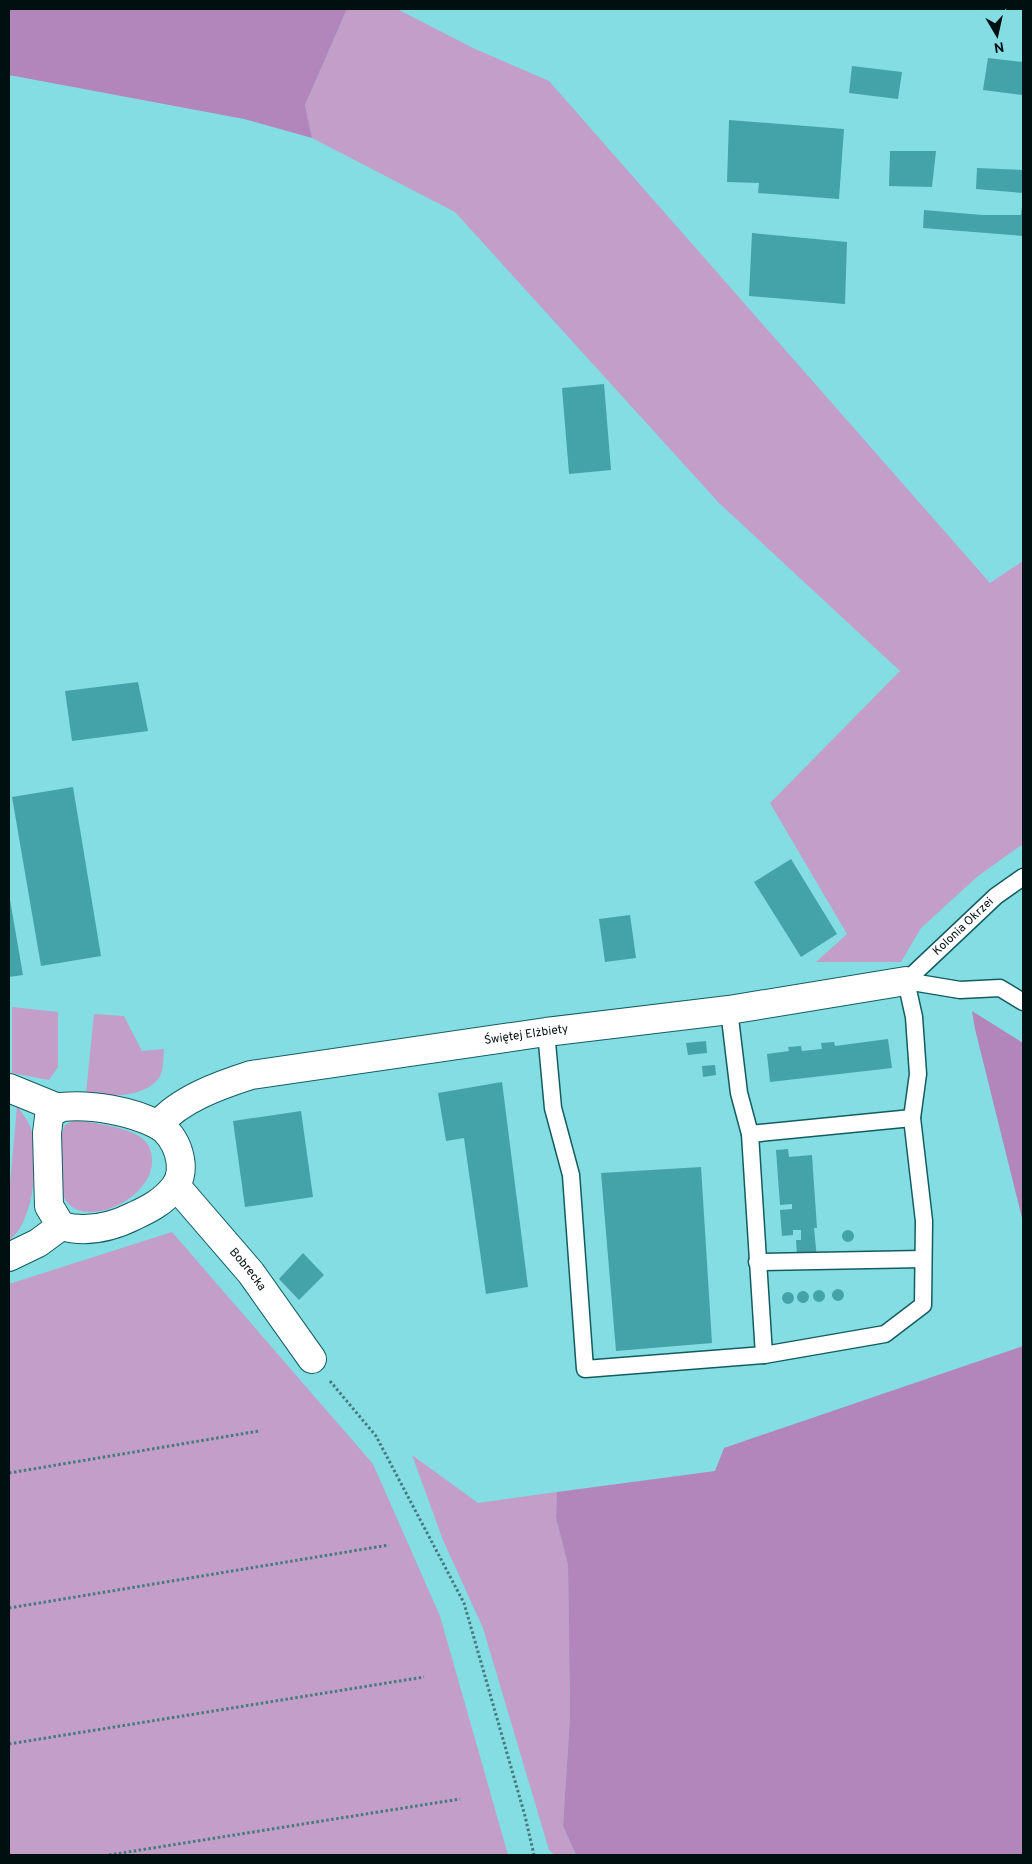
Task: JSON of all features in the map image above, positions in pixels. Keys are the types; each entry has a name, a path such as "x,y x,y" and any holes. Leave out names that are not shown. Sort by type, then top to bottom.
{"street":[{"name":"Świętej Elżbiety","path":"158,1125 184,1104 223,1085 251,1075 546,1032 729,1010 906,981"},
{"path":"9,1088 58,1108 80,1106 128,1114 158,1125 169,1133 178,1151 179,1175 176,1186 154,1206 121,1223 87,1230 61,1226 38,1243 9,1257"},
{"path":"58,1108 52,1112 48,1120 47,1182 49,1206 61,1226"},
{"name":"Bobrecka","path":"176,1186 250,1273 312,1359"}],"lane":[{"name":"Kolonia Okrzei","path":"906,981 996,896 1023,878"},
{"path":"546,1032 553,1108 571,1175 585,1369 764,1355 885,1334 923,1305 924,1222 912,1118 918,1074 914,1017 906,981 960,990 1000,988 1023,1002"},
{"path":"729,1010 739,1093 750,1134 764,1355"},
{"path":"750,1134 912,1118"},
{"path":"757,1262 923,1259"}],"path":[{"path":"312,1359 376,1436 464,1603 526,1816 534,1855"},
{"path":"9,1473 259,1431"},
{"path":"9,1608 388,1545"},
{"path":"9,1744 424,1677"},
{"path":"110,1855 460,1799"}],"shaded area":[{"path":"9,9 347,9 305,105 312,138 244,119 9,75"},
{"path":"347,9 397,9 473,48 549,81 990,583 1023,561 1023,844 978,876 921,928 901,962 816,962 847,934 770,803 900,671 719,503 455,212 312,138 305,105"},
{"path":"12,1007 58,1012 58,1067 49,1080 12,1073"},
{"path":"972,1011 1023,1043 1023,1222 975,1029"},
{"path":"94,1014 124,1016 142,1051 164,1049 163,1067 160,1076 154,1083 146,1089 126,1094 105,1096 86,1094"},
{"path":"17,1106 30,1126 35,1153 35,1170 30,1203 25,1219 18,1231 9,1240 9,1196"},
{"path":"75,1120 111,1126 130,1132 148,1144 152,1158 149,1175 141,1188 129,1199 114,1207 85,1212 72,1207 64,1197 62,1192 61,1137 65,1125"},
{"path":"172,1232 373,1464 440,1616 508,1855 9,1855 9,1284"},
{"path":"1023,1346 1023,1855 576,1855 563,1826 570,1717 568,1565 556,1518 557,1492 715,1471 724,1448"},
{"path":"412,1455 478,1503 557,1492 556,1518 568,1565 570,1717 563,1826 576,1855 555,1855 549,1850 483,1628 443,1540"}],"building":[{"path":"988,58 1023,62 1023,95 983,90"},
{"path":"852,66 902,72 898,99 849,93"},
{"path":"729,120 844,129 839,199 758,193 759,183 727,182"},
{"path":"890,151 936,151 932,187 889,186"},
{"path":"977,168 1023,170 1023,193 976,189"},
{"path":"1022,206 1023,236 923,228 924,210 982,215 1021,215"},
{"path":"752,233 847,242 845,304 749,296"},
{"path":"604,384 611,470 569,474 562,388"},
{"path":"138,682 148,731 72,741 65,691"},
{"path":"73,787 101,956 41,966 12,797"},
{"path":"791,859 837,934 801,957 754,882"},
{"path":"9,894 23,975 9,977"},
{"path":"630,915 636,958 605,962 599,919"},
{"path":"888,1039 892,1068 770,1082 767,1054 789,1051 788,1047 801,1046 802,1051 822,1049 821,1043 834,1042 835,1046"},
{"path":"706,1041 707,1053 688,1055 686,1043"},
{"path":"715,1065 716,1075 703,1077 702,1066"},
{"path":"502,1082 528,1287 486,1294 464,1138 446,1141 438,1093"},
{"path":"301,1111 313,1197 245,1207 233,1121"},
{"path":"788,1149 789,1157 812,1155 817,1228 814,1228 818,1269 798,1270 796,1240 801,1240 801,1230 793,1230 793,1235 782,1236 780,1210 792,1209 792,1204 780,1205 776,1150"},
{"path":"701,1167 712,1343 616,1351 601,1173"},
{"path":"846,1230 850,1230 854,1236 850,1242 846,1242 842,1238 842,1234"},
{"path":"303,1253 324,1275 299,1300 279,1279"},
{"path":"836,1289 840,1289 844,1295 840,1301 836,1301 832,1297 832,1293"},
{"path":"817,1290 821,1290 825,1296 821,1302 817,1302 813,1298 813,1294"},
{"path":"801,1291 805,1291 809,1297 805,1303 801,1303 797,1299 797,1295"},
{"path":"786,1292 790,1292 794,1298 790,1304 786,1304 782,1300 782,1296"}]}
